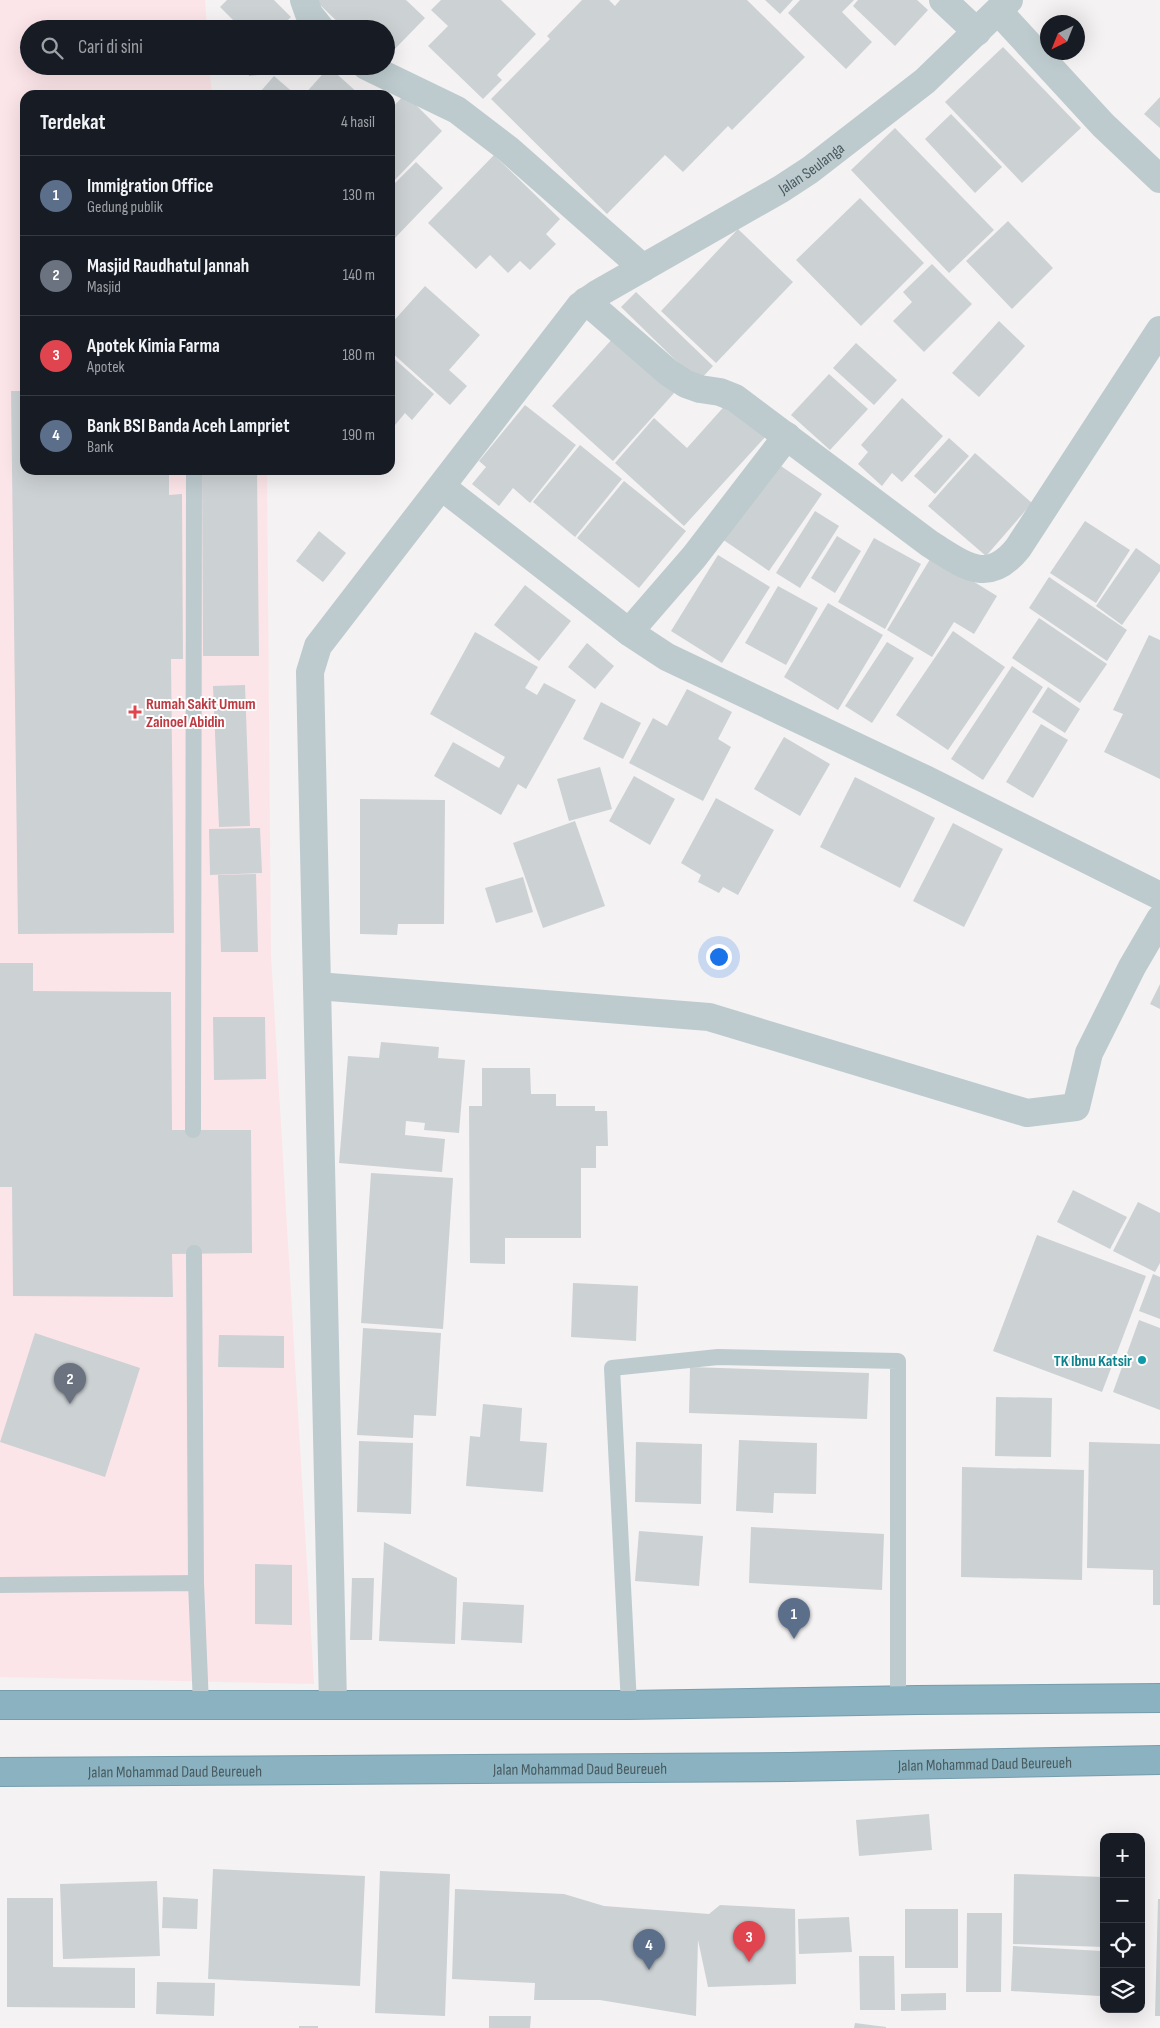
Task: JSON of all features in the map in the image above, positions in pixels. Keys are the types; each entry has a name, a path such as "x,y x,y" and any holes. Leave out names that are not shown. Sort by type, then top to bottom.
{"highway":[{"path":"0,1705 629,1705 1160,1698"},
{"name":"Jalan Mohammad Daud Beureueh","path":"0,1772 780,1767 1160,1760"}],"street":[{"path":"304,0 309,14 314,20"},
{"path":"942,0 978,32"},
{"path":"1004,6 1102,125 1160,179"},
{"name":"Jalan Seulanga","path":"586,301 782,189 810,170 926,81 1004,6"},
{"path":"385,75 457,110 508,149 643,268"},
{"path":"333,1704 310,672 318,646 442,488 509,397 586,301 669,373 693,387 720,392 735,398 930,544 960,563 982,569 996,568 1007,562 1018,548 1160,330"},
{"path":"629,632 694,557 787,436"},
{"path":"442,488 629,632 667,657 925,779 1160,896"},
{"path":"317,986 709,1017 1028,1113 1076,1107 1088,1053 1132,967 1160,919"}],"lane":[{"path":"194,475 194,1130"},
{"path":"194,1254 196,1583 201,1705"},
{"path":"629,1705 612,1368 718,1357 898,1361 898,1700"},
{"path":"0,1585 196,1583"}],"shaded area":[{"name":"Rumah Sakit Umum Zainoel Abidin","path":"0,0 205,0 206,20 20,20 20,75 210,75 211,90 20,90 20,475 267,475 271,955 314,1684 0,1677"}],"building":[{"path":"227,0 274,0 291,17 288,20 233,20 220,7"},
{"path":"315,0 406,0 425,18 395,49 395,20 336,20"},
{"path":"441,0 501,0 536,34 497,75 502,80 483,99 428,46 448,26 431,10"},
{"path":"582,0 609,0 615,6 620,0 747,0 805,57 732,130 728,126 683,172 665,155 607,214 491,99 550,39 547,36"},
{"path":"765,0 793,0 780,14"},
{"path":"800,0 854,0 842,12 872,42 846,69 788,13"},
{"path":"858,0 917,0 928,10 895,46 853,6"},
{"path":"1003,47 1081,128 1022,183 945,102"},
{"path":"322,75 338,75 354,90 308,90"},
{"path":"274,76 290,90 262,90"},
{"path":"405,94 442,131 395,180 395,105"},
{"path":"1160,97 1160,128 1144,114"},
{"path":"951,114 1002,167 975,193 925,139"},
{"path":"895,128 994,230 949,273 851,170"},
{"path":"494,155 560,219 546,234 556,244 530,270 520,261 508,273 490,255 476,269 428,223"},
{"path":"416,162 443,188 395,238 395,183"},
{"path":"860,198 924,263 861,326 796,260"},
{"path":"1008,221 1053,268 1012,309 966,261"},
{"path":"738,229 793,282 716,363 661,311"},
{"path":"932,264 972,304 924,352 893,321 912,302 903,292"},
{"path":"425,286 480,335 449,370 467,386 450,405 395,356 395,319"},
{"path":"636,292 713,366 698,382 621,307"},
{"path":"999,321 1025,346 979,397 952,373"},
{"path":"614,337 675,392 613,461 552,406"},
{"path":"856,343 897,380 874,405 833,368"},
{"path":"395,359 434,394 412,420 405,413 395,425"},
{"path":"829,374 868,409 830,450 791,415"},
{"path":"11,391 20,391 20,475 169,475 169,495 182,494 183,659 171,659 174,933 18,934"},
{"path":"902,398 943,436 902,482 892,473 882,486 858,464 868,452 861,445"},
{"path":"729,401 767,435 684,526 615,463 654,418 687,448"},
{"path":"525,405 576,445 530,503 513,488 499,506 472,484 486,467 479,461"},
{"path":"949,438 969,456 935,494 914,476"},
{"path":"580,445 622,479 575,537 533,502"},
{"path":"975,453 1032,503 986,556 928,506"},
{"path":"775,462 822,494 769,571 722,539"},
{"path":"202,475 257,475 259,656 203,656"},
{"path":"624,481 686,531 639,588 577,538"},
{"path":"815,511 839,526 800,588 776,573"},
{"path":"1085,521 1130,550 1096,603 1050,573"},
{"path":"319,531 346,553 323,582 296,561"},
{"path":"837,536 861,551 835,593 811,578"},
{"path":"874,538 921,564 885,629 838,602"},
{"path":"1136,548 1160,565 1160,571 1122,625 1096,606"},
{"path":"718,555 770,587 722,663 671,631"},
{"path":"932,556 997,596 974,634 954,622 932,657 887,630"},
{"path":"1049,577 1127,630 1107,661 1029,608"},
{"path":"525,585 571,621 539,661 494,625"},
{"path":"778,586 818,608 786,665 745,643"},
{"path":"828,603 883,635 838,710 784,677"},
{"path":"1039,618 1107,664 1080,703 1012,658"},
{"path":"953,631 1005,667 948,750 896,715"},
{"path":"475,632 538,667 525,688 537,695 544,683 576,700 526,789 518,784 501,815 434,776 453,742 499,768 505,757 430,714"},
{"path":"1149,635 1160,640 1160,779 1104,752 1123,714 1113,710"},
{"path":"887,642 914,658 872,723 845,706"},
{"path":"587,643 614,666 595,689 568,667"},
{"path":"1012,666 1043,687 983,780 951,759"},
{"path":"245,685 250,826 219,827 213,686"},
{"path":"1048,687 1080,709 1065,733 1032,712"},
{"path":"687,689 732,712 718,739 731,747 703,801 629,763 653,718 667,726"},
{"path":"601,702 641,723 623,759 583,739"},
{"path":"1041,724 1068,740 1033,798 1006,782"},
{"path":"784,737 830,764 800,816 754,789"},
{"path":"600,767 612,809 569,821 557,779"},
{"path":"634,776 675,799 650,845 609,821"},
{"path":"855,777 935,818 900,888 820,847"},
{"path":"716,798 774,830 738,895 723,887 719,893 698,882 701,875 681,863"},
{"path":"360,799 445,800 444,924 398,924 397,935 360,934"},
{"path":"575,821 605,906 543,928 513,843"},
{"path":"953,823 1003,849 964,927 913,901"},
{"path":"260,828 262,873 210,875 209,829"},
{"path":"256,874 258,952 221,952 218,875"},
{"path":"523,877 533,912 496,923 485,888"},
{"path":"0,963 33,963 33,991 171,992 172,1130 251,1130 252,1253 172,1254 173,1297 13,1296 12,1187 0,1187"},
{"path":"1160,984 1160,1009 1150,1004"},
{"path":"213,1017 265,1017 266,1079 214,1080"},
{"path":"381,1042 439,1047 438,1058 465,1060 459,1133 424,1130 425,1123 406,1121 405,1135 445,1139 442,1172 339,1163 348,1056 379,1058"},
{"path":"482,1068 530,1068 531,1094 556,1094 556,1106 595,1106 595,1111 607,1111 608,1146 596,1146 596,1168 581,1168 581,1238 505,1238 505,1264 470,1263 469,1106 482,1106"},
{"path":"371,1173 453,1178 443,1329 361,1323"},
{"path":"1073,1190 1127,1217 1110,1249 1057,1222"},
{"path":"1138,1202 1160,1213 1160,1263 1155,1272 1113,1251"},
{"path":"1037,1235 1146,1276 1102,1392 993,1351"},
{"path":"1153,1274 1160,1277 1160,1319 1139,1311"},
{"path":"573,1283 638,1286 636,1341 571,1337"},
{"name":"TK Ibnu Katsir","path":"1139,1320 1160,1328 1160,1410 1113,1392"},
{"path":"363,1328 441,1333 436,1416 414,1415 413,1438 357,1435"},
{"path":"35,1333 140,1368 105,1477 0,1442"},
{"path":"219,1335 284,1336 284,1368 218,1367"},
{"path":"690,1367 869,1373 867,1419 689,1413"},
{"path":"996,1397 1052,1398 1051,1457 995,1456"},
{"path":"483,1404 522,1408 520,1441 547,1443 543,1492 466,1486 470,1436 480,1437"},
{"path":"739,1440 817,1443 816,1494 774,1493 773,1513 736,1511"},
{"path":"359,1441 413,1443 411,1514 357,1512"},
{"path":"636,1442 702,1444 701,1504 635,1502"},
{"path":"1089,1442 1160,1444 1160,1605 1153,1605 1153,1570 1087,1568"},
{"path":"962,1467 1084,1470 1082,1580 961,1577"},
{"path":"751,1527 884,1534 882,1590 749,1583"},
{"path":"639,1531 703,1536 699,1586 635,1581"},
{"path":"384,1542 457,1578 455,1644 379,1641"},
{"path":"255,1564 292,1565 292,1625 255,1624"},
{"path":"352,1578 374,1578 372,1640 350,1640"},
{"path":"463,1602 524,1605 522,1643 461,1640"},
{"path":"929,1814 932,1850 859,1856 856,1820"},
{"path":"213,1869 365,1876 360,1986 208,1979"},
{"path":"380,1871 450,1874 445,2016 375,2013"},
{"path":"1014,1874 1100,1877 1100,1947 1013,1944"},
{"path":"157,1881 160,1956 63,1959 60,1884"},
{"path":"455,1889 564,1894 604,1906 709,1914 720,1905 795,1909 796,1984 708,1987 698,1940 696,2016 600,2000 534,2000 535,1983 452,1979"},
{"path":"163,1897 198,1899 197,1929 162,1928"},
{"path":"7,1898 53,1898 53,1967 135,1968 135,2008 7,2007"},
{"path":"1158,1899 1160,1899 1160,2016 1155,2016"},
{"path":"905,1909 958,1909 958,1968 905,1968"},
{"path":"967,1913 1002,1913 1001,1992 966,1992"},
{"path":"849,1917 852,1952 799,1954 798,1919"},
{"path":"1013,1946 1100,1951 1100,1996 1011,1991"},
{"path":"859,1956 894,1956 895,2010 860,2010"},
{"path":"157,1982 215,1983 214,2016 156,2014"},
{"path":"946,1993 946,2010 901,2011 901,1994"},
{"path":"489,2016 531,2016 530,2028 489,2028"},
{"path":"855,2023 886,2027 886,2028 854,2028"},
{"path":"299,2026 318,2026 318,2028 299,2028"}],"place":[{"name":"Rumah Sakit Umum Zainoel Abidin","path":"135,712"},
{"name":"TK Ibnu Katsir","path":"1142,1360"},
{"name":"Masjid Raudhatul Jannah","path":"70,1404"},
{"name":"Immigration Office","path":"794,1639"},
{"name":"Apotek Kimia Farma","path":"749,1962"},
{"name":"Bank BSI Banda Aceh Lampriet","path":"649,1970"}]}
